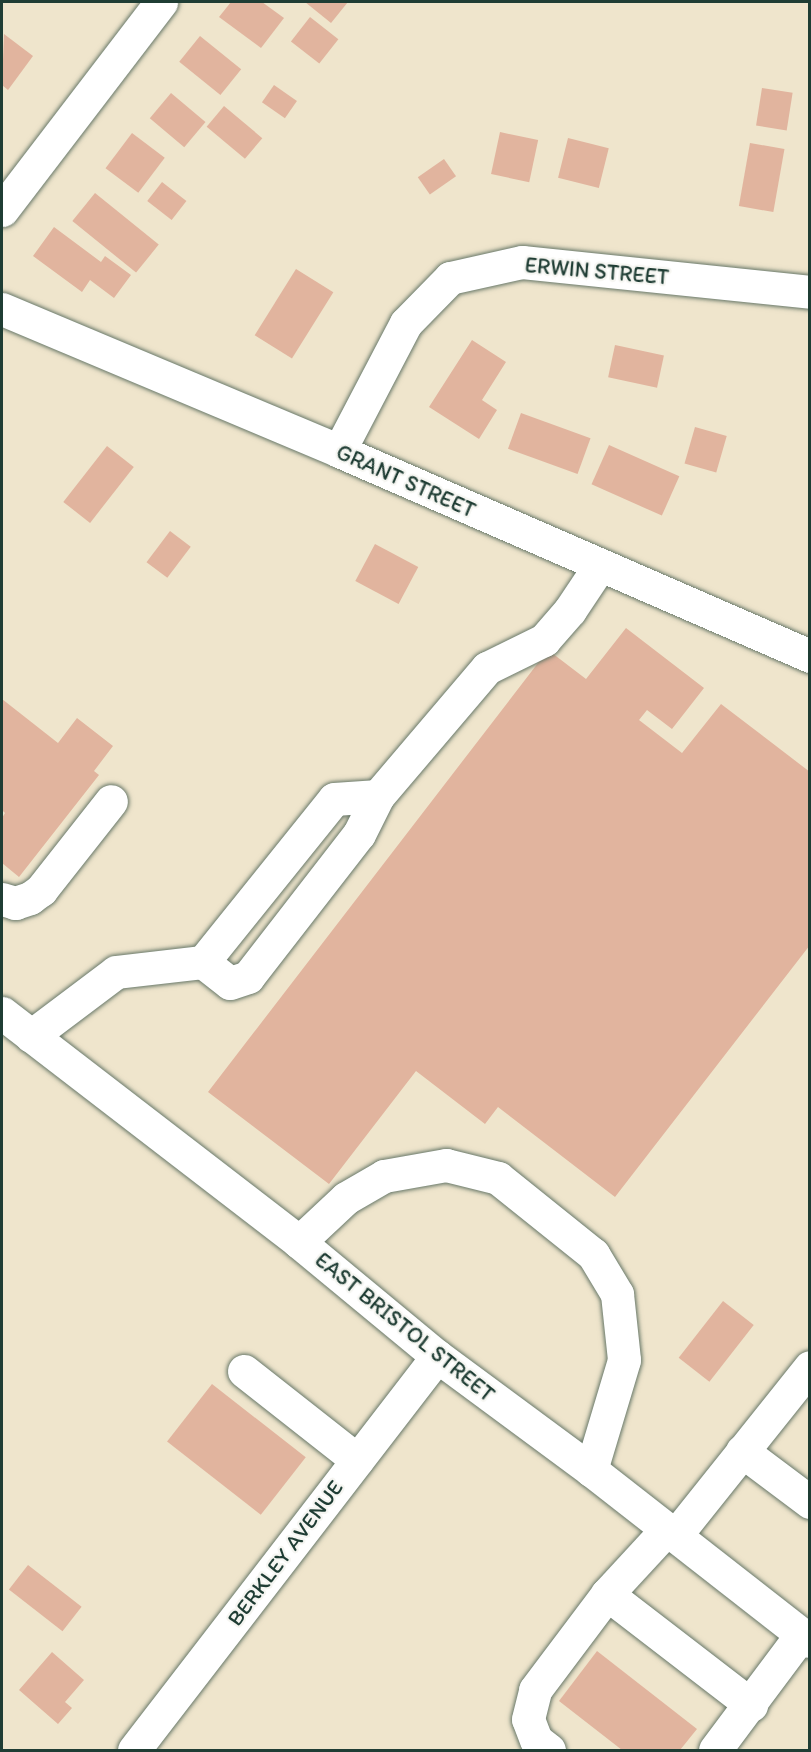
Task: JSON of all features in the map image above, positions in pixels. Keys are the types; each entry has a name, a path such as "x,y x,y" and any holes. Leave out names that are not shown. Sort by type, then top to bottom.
{"street":[{"path":"2,210 161,2"},
{"name":"ERWIN STREET","path":"339,451 406,323 450,278 522,262 810,292"},
{"name":"GRANT STREET","path":"2,309 339,451 810,656"},
{"path":"11,1025 116,972 203,962 230,983 248,977 359,834 378,796 488,668 544,640 570,610 600,565"},
{"path":"203,962 334,799 378,796"},
{"path":"2,899 15,903 30,898 41,890 111,801"},
{"name":"EAST BRISTOL STREET","path":"11,1025 299,1242 436,1356 591,1470 806,1638"},
{"path":"299,1242 346,1198 384,1176 446,1165 498,1178 593,1254 617,1294 624,1360 591,1470"},
{"name":"BERKLEY AVENUE","path":"134,1750 436,1356"},
{"path":"549,1750 536,1740 528,1719 535,1690 607,1594 671,1532 742,1451 810,1367"},
{"path":"244,1371 357,1460"},
{"path":"742,1451 810,1502"},
{"path":"607,1594 751,1705"},
{"path":"715,1750 806,1638"}],"building":[{"path":"231,2 262,2 284,18 261,48 219,17"},
{"path":"305,2 348,2 331,23"},
{"path":"310,17 338,39 319,64 291,41"},
{"path":"4,34 33,56 8,90 2,85"},
{"path":"200,36 241,69 220,95 179,62"},
{"path":"274,85 297,101 285,118 262,102"},
{"path":"762,88 793,93 787,130 756,126"},
{"path":"171,93 205,122 184,147 150,118"},
{"path":"224,106 262,138 245,159 207,127"},
{"path":"500,132 538,140 529,182 491,174"},
{"path":"132,133 165,158 138,193 106,168"},
{"path":"568,138 609,148 599,188 558,178"},
{"path":"750,143 784,149 773,212 739,206"},
{"path":"444,159 456,176 430,195 418,177"},
{"path":"162,182 186,201 172,220 147,201"},
{"path":"95,193 159,245 136,273 72,221"},
{"path":"54,227 101,262 105,256 131,275 114,298 90,280 82,292 33,256"},
{"path":"296,269 333,292 292,358 255,335"},
{"path":"472,340 506,362 482,400 497,410 479,439 429,407"},
{"path":"615,345 664,355 657,388 608,377"},
{"path":"521,413 591,438 578,474 508,449"},
{"path":"695,427 727,436 716,473 685,464"},
{"path":"609,445 679,476 662,516 592,484"},
{"path":"107,446 134,467 90,523 63,502"},
{"path":"170,531 191,547 167,578 147,562"},
{"path":"375,544 418,567 399,604 355,581"},
{"path":"626,628 704,688 672,729 647,710 639,720 682,753 721,704 810,772 810,945 615,1197 498,1107 485,1124 416,1071 329,1184 208,1092 548,650 586,679"},
{"path":"2,699 58,743 77,718 113,746 94,771 99,775 19,877 2,863 2,818 5,813 2,810"},
{"path":"723,1301 754,1325 709,1382 679,1358"},
{"path":"212,1384 306,1457 261,1515 167,1442"},
{"path":"28,1565 82,1607 62,1631 9,1589"},
{"path":"597,1651 697,1729 680,1750 622,1750 559,1701"},
{"path":"52,1652 84,1680 65,1702 72,1708 58,1724 19,1690"}]}
